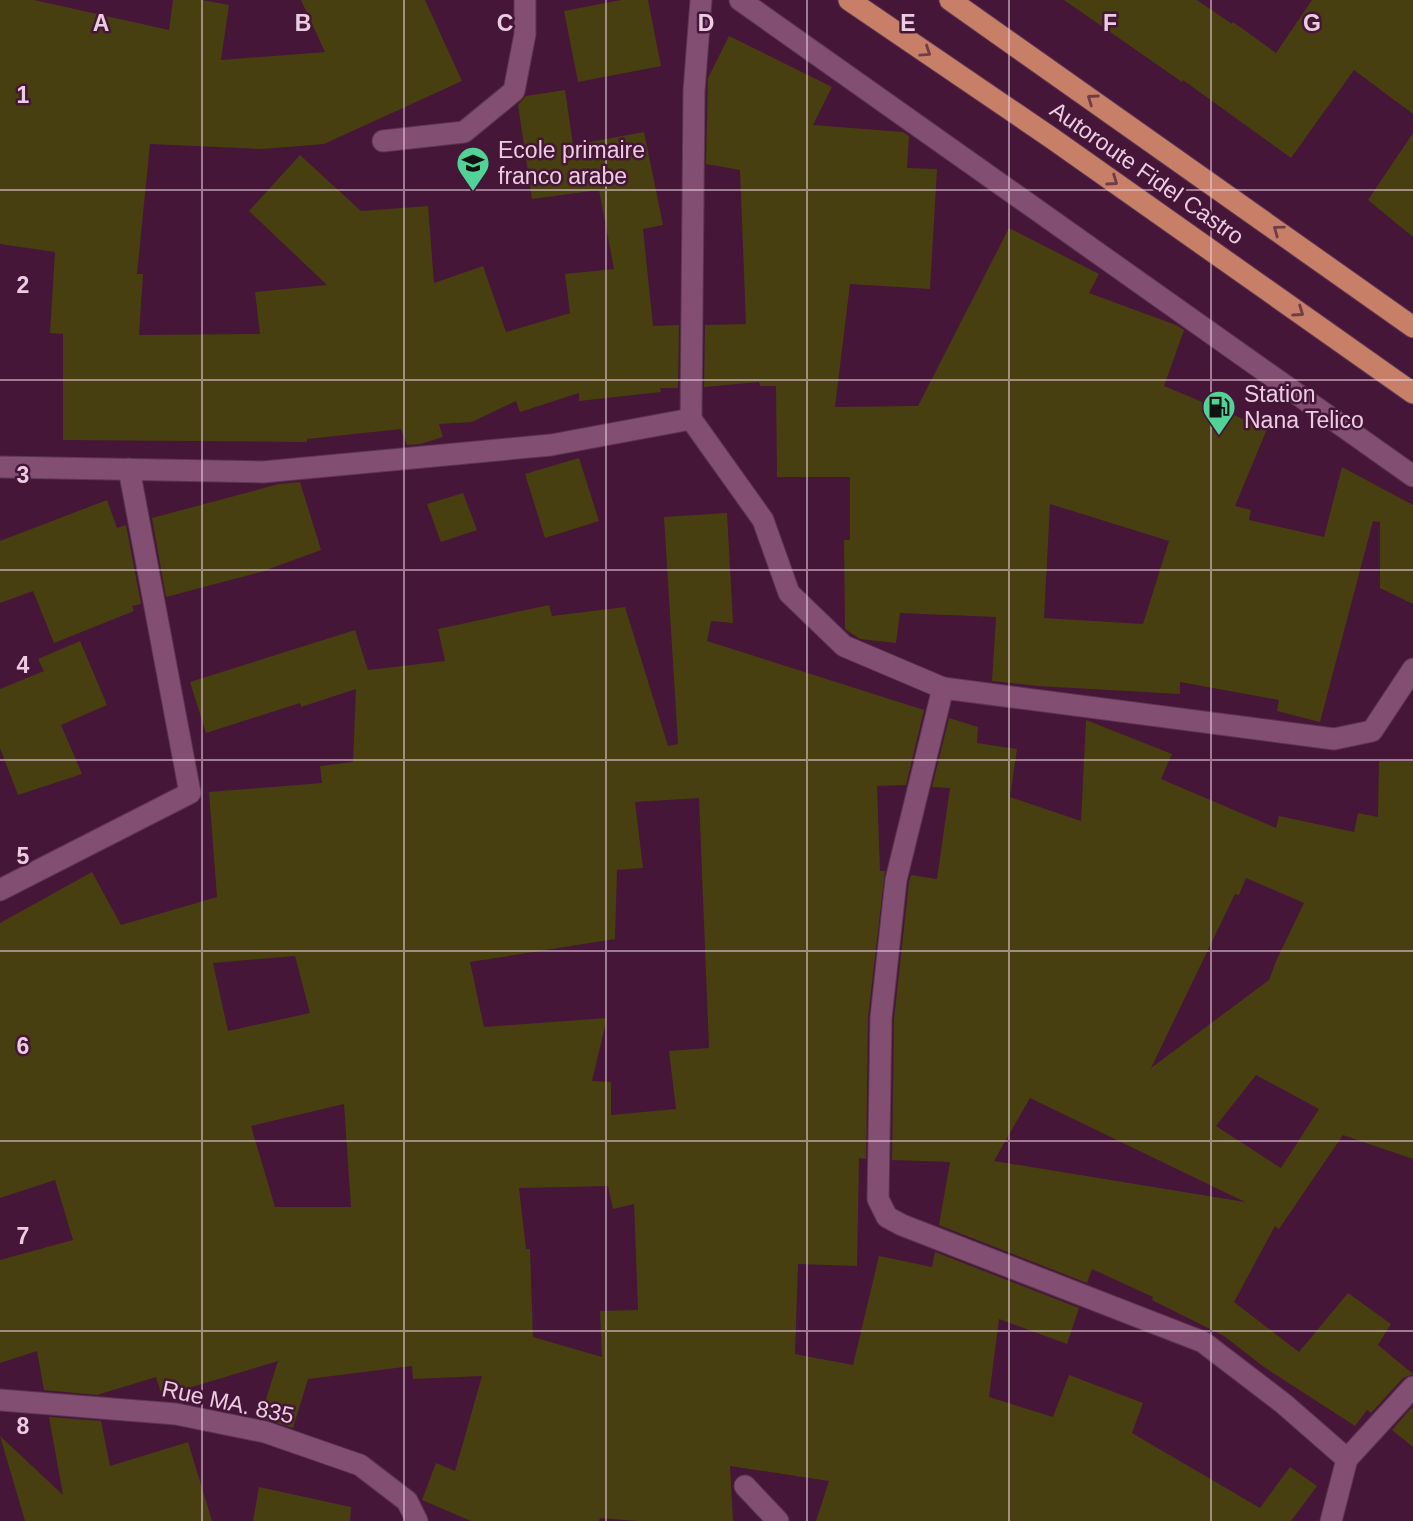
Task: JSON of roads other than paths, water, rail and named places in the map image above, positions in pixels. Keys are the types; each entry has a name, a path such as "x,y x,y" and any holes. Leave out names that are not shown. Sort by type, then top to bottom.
{"highway":[{"name":"Autoroute Fidel Castro","path":"849,0 1053,139 1413,393"},
{"name":"Autoroute Fidel Castro","path":"950,0 1413,327"}],"street":[{"path":"383,141 464,132 514,91 525,34 524,0"},
{"path":"701,0 694,91 691,419 763,520 789,593 844,646 943,688 1335,739 1371,731 1413,669"},
{"path":"740,0 1413,476"},
{"path":"0,467 263,472 551,445 691,419"},
{"path":"0,890 190,793 129,469"},
{"path":"943,688 896,880 881,1018 878,1199 887,1217 1203,1342 1284,1404 1347,1459"},
{"path":"1331,1521 1347,1459 1413,1387"},
{"name":"Rue MA. 835","path":"0,1400 176,1414 265,1432 360,1465 407,1502 417,1521"},
{"path":"745,1486 778,1521"}],"place":[{"name":"Ecole primaire franco arabe","path":"473,193"},
{"name":"Station Nana Telico","path":"1219,437"}]}
